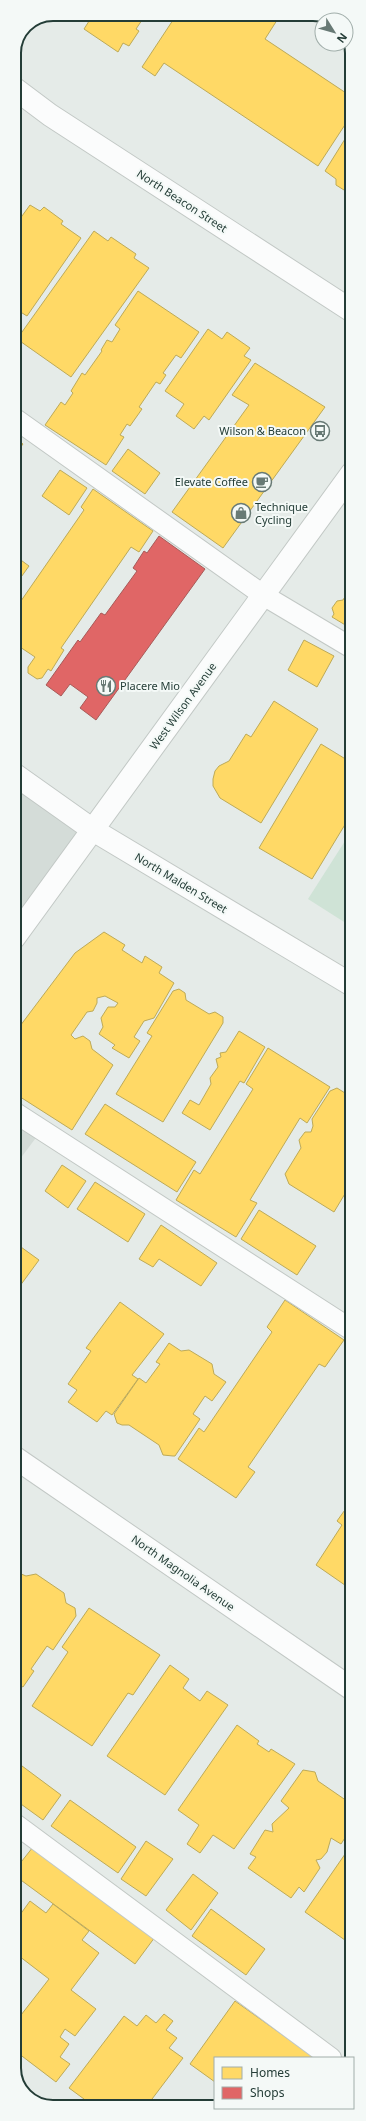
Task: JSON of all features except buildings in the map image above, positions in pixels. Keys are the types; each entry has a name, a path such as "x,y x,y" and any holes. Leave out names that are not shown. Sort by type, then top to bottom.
{"street":[{"name":"North Beacon Street","path":"21,93 50,115 345,306"},
{"name":"West Wilson Avenue","path":"21,928 345,483"},
{"name":"North Malden Street","path":"21,779 93,830 345,981"},
{"name":"North Magnolia Avenue","path":"21,1462 345,1684"}],"lane":[{"path":"21,423 264,595 345,644"},
{"path":"21,1117 345,1325"},
{"path":"21,1828 330,2057"}],"shaded area":[{"path":"21,781 93,830 21,928"},
{"path":"21,1124 38,1135 21,1158"}],"green space":[{"path":"345,841 345,923 308,899"}],"place":[{"name":"Wilson & Beacon","path":"320,431"},
{"name":"Elevate Coffee","path":"262,482"},
{"name":"Technique Cycling","path":"241,513"},
{"name":"Placere Mio","path":"106,686"}]}
